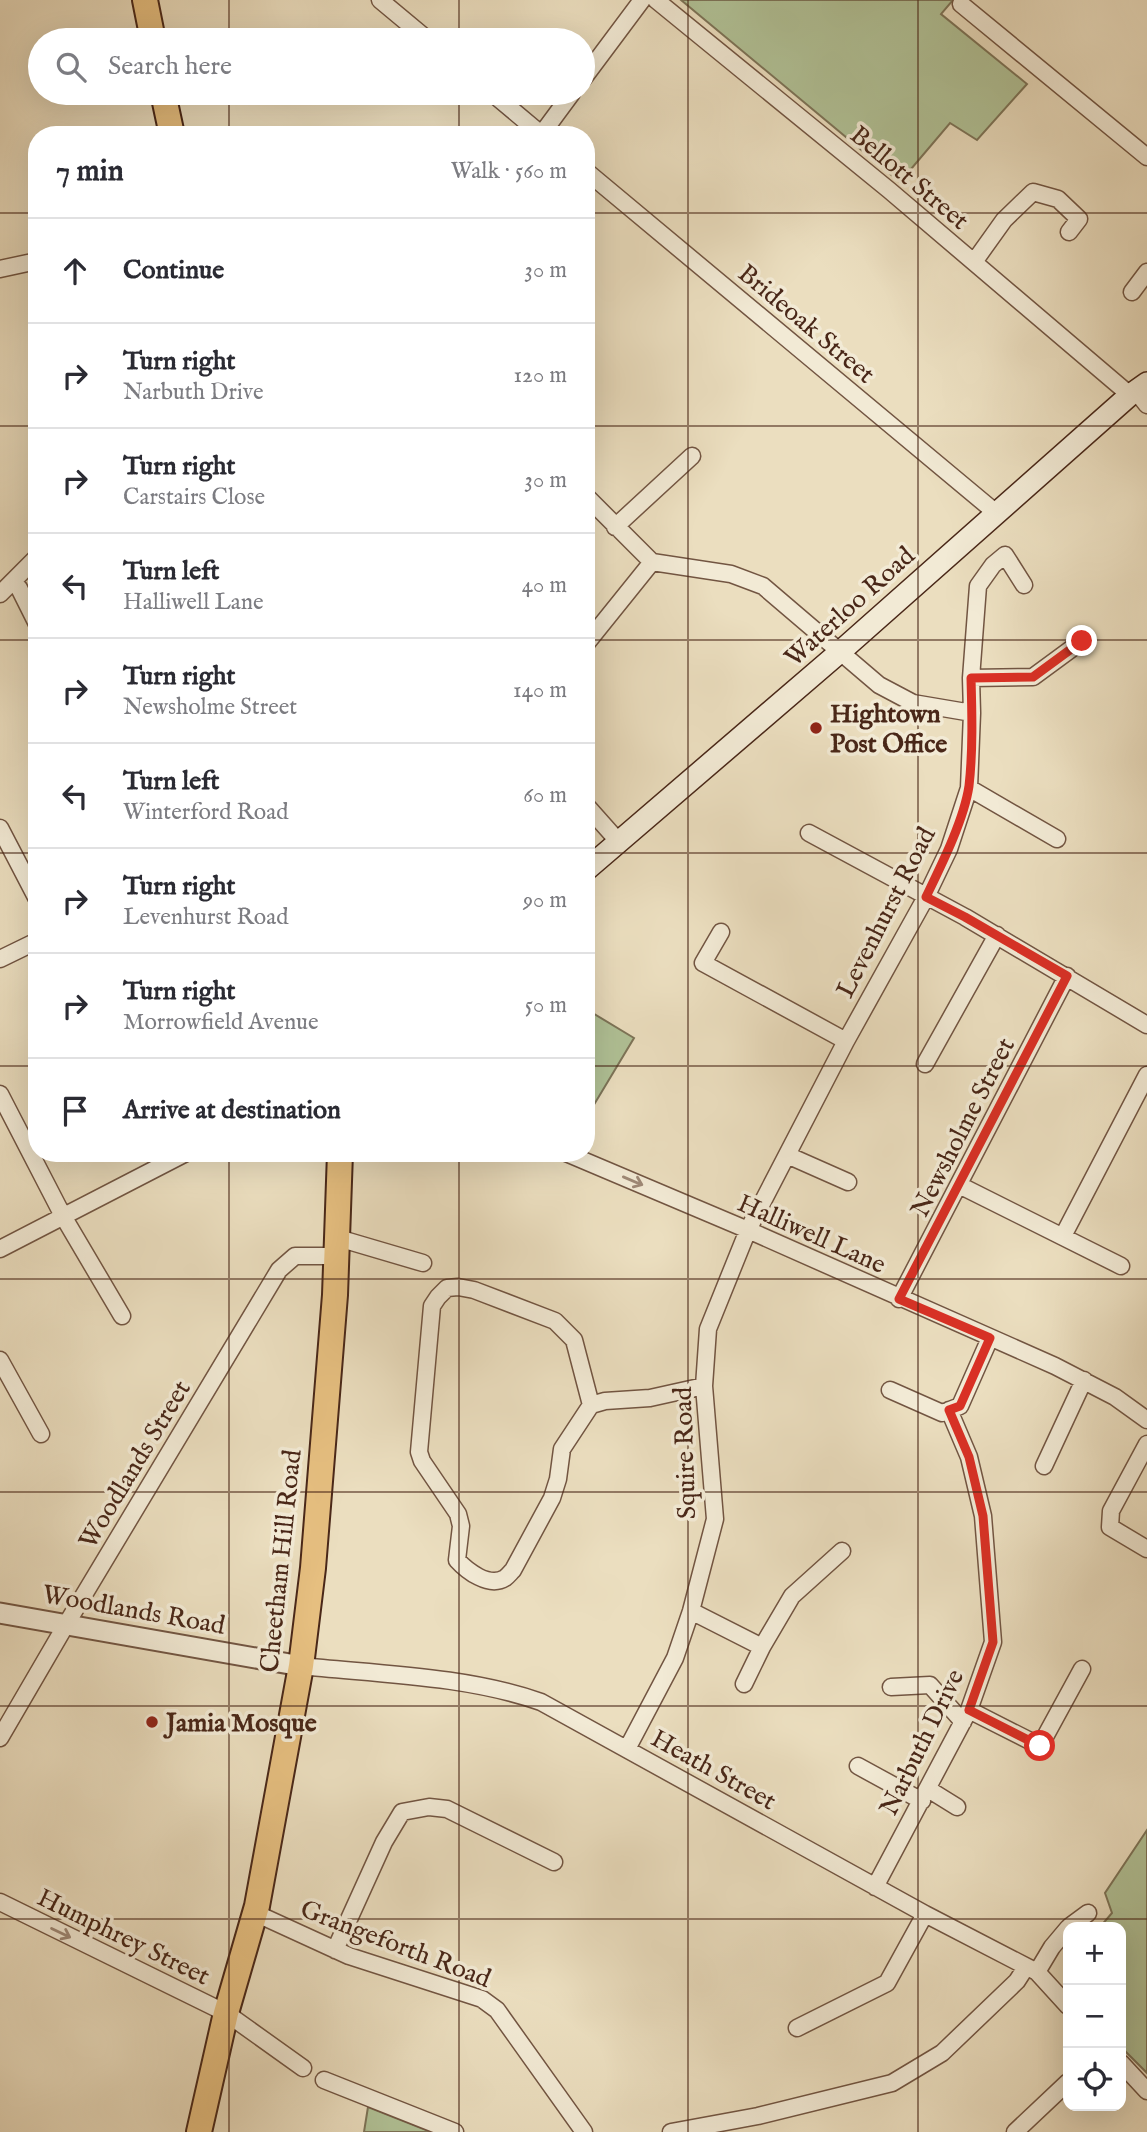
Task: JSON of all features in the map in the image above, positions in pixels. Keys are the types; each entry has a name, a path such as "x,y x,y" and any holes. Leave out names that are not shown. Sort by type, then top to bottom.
{"highway":[{"path":"145,0 151,28"},
{"path":"166,105 170,126"},
{"name":"Cheetham Hill Road","path":"199,2132 226,2013 254,1913 300,1666 313,1568 338,1247 340,1162"}],"main road":[{"name":"Waterloo Road","path":"595,862 841,651 995,512 1140,393"}],"street":[{"path":"380,0 414,28"},
{"path":"595,63 642,0"},
{"name":"Bellott Street","path":"656,0 974,262 1140,393"},
{"path":"961,4 1147,157"},
{"path":"506,105 531,126"},
{"path":"547,126 563,105"},
{"name":"Brideoak Street","path":"595,179 995,512"},
{"path":"974,262 1004,220 1033,192 1058,199 1079,219 1069,232"},
{"path":"0,269 28,263"},
{"path":"1132,292 1147,272"},
{"path":"615,527 692,456"},
{"path":"595,506 652,562 731,574 763,586 878,685 924,706 972,713"},
{"name":"Levenhurst Road","path":"748,1230 949,849 968,788 971,678 978,586 1004,555 1024,585"},
{"path":"595,632 652,562"},
{"path":"0,594 28,566"},
{"path":"12,582 19,588 28,606"},
{"path":"971,678 1033,677 1082,641"},
{"path":"968,788 1057,839"},
{"path":"595,815 618,841"},
{"path":"0,828 28,882"},
{"path":"809,833 997,935 1147,1025"},
{"path":"721,932 703,963 846,1041"},
{"path":"925,1064 997,935"},
{"path":"0,959 28,945"},
{"name":"Newsholme Street","path":"899,1299 1067,976"},
{"path":"1063,1236 1147,1076"},
{"path":"0,1094 28,1148"},
{"path":"787,1155 848,1182"},
{"path":"35,1162 63,1216 122,1316"},
{"path":"0,1249 164,1162"},
{"name":"Halliwell Lane","path":"587,1162 748,1230 1084,1380 1115,1397 1147,1420"},
{"path":"959,1185 1121,1266"},
{"name":"Squire Road","path":"627,1749 675,1658 691,1611 715,1519 704,1386 708,1329 748,1230"},
{"name":"Woodlands Street","path":"0,1738 279,1270 295,1256 338,1247 423,1263"},
{"path":"592,1405 574,1340 555,1321 466,1289 447,1288 438,1297 432,1306 419,1452 458,1514 461,1526 457,1560 466,1569 483,1578 497,1580 504,1579 513,1570 552,1498 562,1449 592,1405 605,1401 650,1398 704,1386"},
{"path":"890,1390 942,1413 960,1406 990,1338"},
{"path":"0,1360 41,1434"},
{"path":"1044,1466 1084,1380"},
{"name":"Narbuth Drive","path":"875,1887 966,1716 993,1642 983,1516 969,1457 949,1410"},
{"path":"1147,1444 1109,1519 1110,1527 1147,1549"},
{"path":"744,1684 792,1595 842,1551"},
{"path":"691,1611 762,1647"},
{"name":"Woodlands Road","path":"0,1613 300,1666"},
{"name":"Heath Street","path":"300,1666 475,1685 512,1691 541,1702 875,1887 1031,1969 1063,2001"},
{"path":"891,1687 930,1685 966,1716 1040,1746 1082,1669"},
{"path":"858,1766 957,1807"},
{"path":"335,1950 384,1842 402,1812 429,1807 447,1809 554,1862"},
{"name":"Humphrey Street","path":"0,1902 226,2013 303,2068"},
{"name":"Grangeforth Road","path":"254,1913 335,1950 456,1989 497,2010 584,2132"},
{"path":"1077,1922 1088,1913"},
{"path":"797,2028 887,1983 925,1914"},
{"path":"671,2132 758,2124 892,2083 942,2053 1031,1969 1063,1935"},
{"path":"1126,2068 1147,2091"},
{"path":"324,2080 455,2132"},
{"path":"1015,2132 1063,2087"}],"green space":[{"path":"681,0 953,0 941,14 1027,84 977,140 950,123 900,182"},
{"path":"595,1014 634,1038 595,1103"},
{"path":"1147,1830 1147,2073 1126,2052 1126,1922 1104,1922 1112,1913 1105,1893"},
{"path":"368,2107 431,2132 364,2132"}],"place":[{"name":"Hightown Post Office","path":"816,728"},
{"name":"Jamia Mosque","path":"152,1722"}],"route":[{"path":"1040,1746 969,1710 993,1642 983,1516 969,1457 949,1410 960,1406 990,1338 899,1299 1067,976 926,897 949,849 968,788 971,678 1033,677 1082,641"}]}
